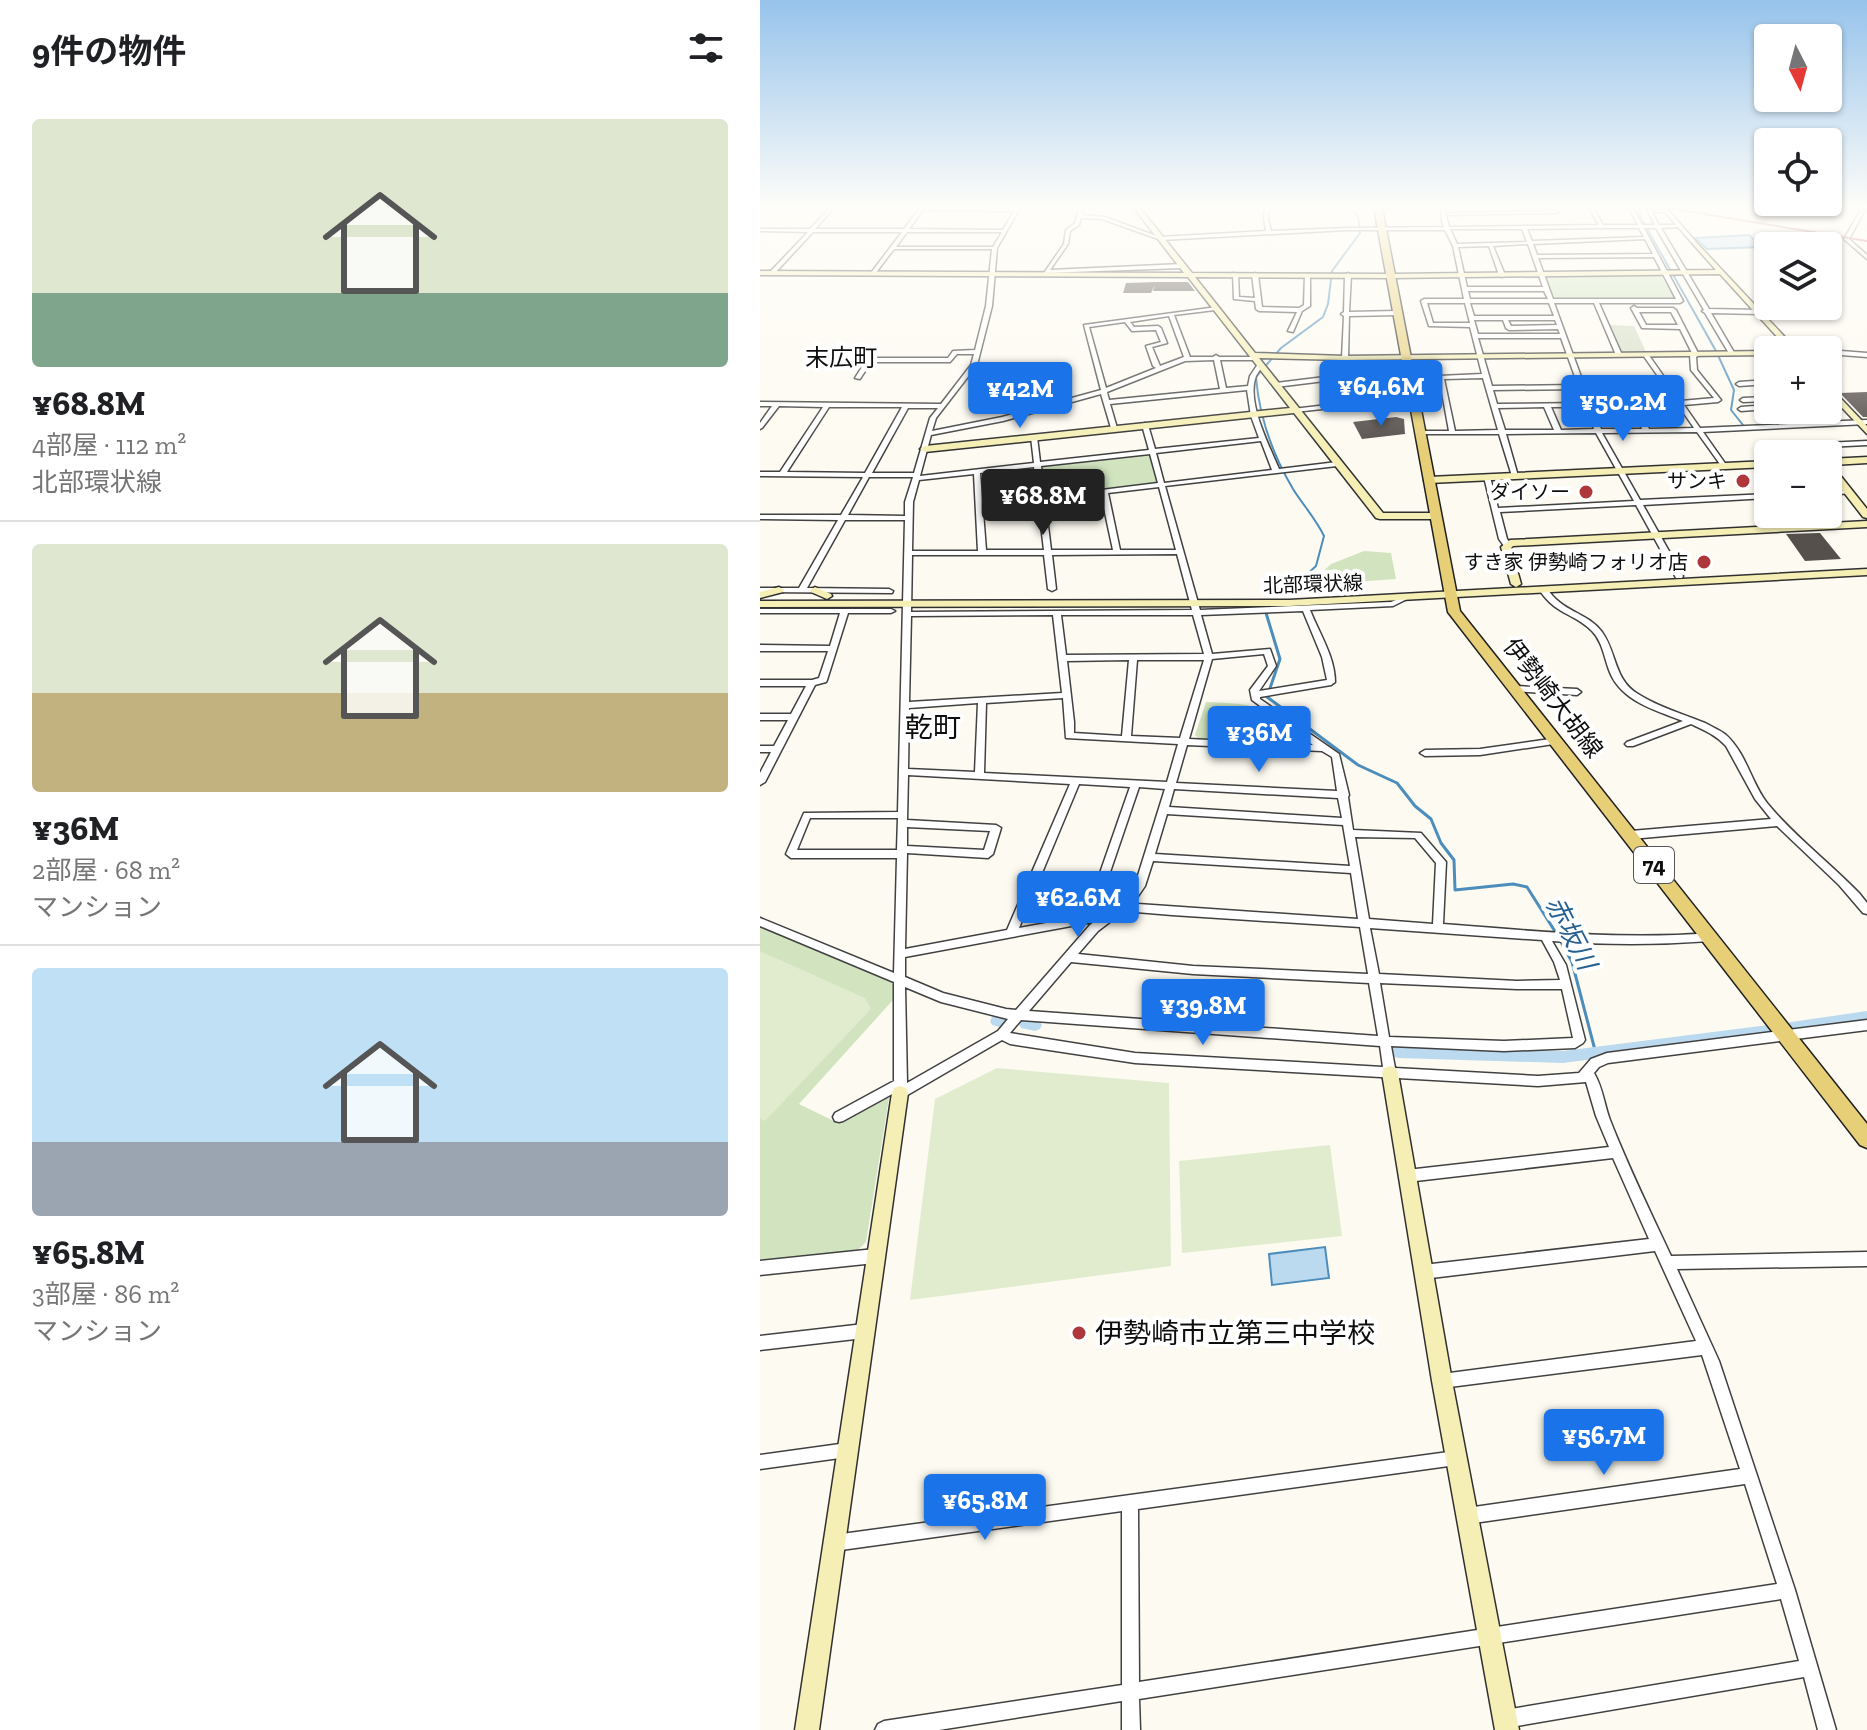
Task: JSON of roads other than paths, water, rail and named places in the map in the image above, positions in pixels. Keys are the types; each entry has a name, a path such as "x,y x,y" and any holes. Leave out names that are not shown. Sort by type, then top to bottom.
{"main road":[{"name":"伊勢崎大胡線","path":"1394,289 1454,612 1867,1139"}],"street":[{"path":"807,1730 900,1088 899,979 906,772 909,502 928,434 941,406 974,365 991,289"},
{"path":"1200,289 1380,516 1434,516"},
{"path":"1236,289 1236,298 1258,300"},
{"path":"1257,289 1259,309 1263,310 1300,310 1307,306 1308,289"},
{"path":"1345,358 1347,289"},
{"path":"1515,476 1485,376 1464,289 1546,289 1598,431 1679,576"},
{"path":"1557,318 1505,318 1431,325 1424,301 1680,301 1674,289"},
{"path":"1691,289 1728,355"},
{"path":"1736,289 1754,307"},
{"path":"1596,302 1619,355"},
{"path":"1631,302 1644,327 1681,327"},
{"path":"1114,428 1085,327 1215,308"},
{"path":"1291,331 1300,310"},
{"path":"1636,310 1673,310 1695,355 1694,370 1718,400 1680,403"},
{"path":"1705,311 1754,312"},
{"path":"1344,314 1397,313"},
{"path":"1171,315 1187,358"},
{"path":"1505,318 1509,328 1561,327"},
{"path":"1766,320 1780,336"},
{"path":"1127,321 1132,329 1158,328 1164,343 1149,346 1159,368"},
{"path":"1476,336 1564,336"},
{"path":"858,378 869,360 950,360 955,352 978,352"},
{"path":"1842,353 1867,355"},
{"path":"928,434 1003,419 1104,391 1187,358 1754,354"},
{"path":"1646,355 1724,466"},
{"path":"1216,357 1223,390"},
{"path":"1256,359 1249,388 1276,470"},
{"path":"1276,385 1349,376 1378,379 1381,400"},
{"path":"1452,432 1441,377 1485,376"},
{"path":"1739,384 1753,383"},
{"path":"1107,402 1249,388"},
{"path":"1490,388 1630,395 1674,394"},
{"path":"1630,395 1646,430"},
{"path":"925,449 1412,397"},
{"path":"1743,400 1754,400"},
{"path":"760,404 941,406"},
{"path":"760,427 777,404"},
{"path":"1842,404 1863,422 1867,431"},
{"path":"782,474 827,405"},
{"path":"1495,406 1589,405"},
{"path":"802,590 906,406"},
{"path":"1547,406 1558,431"},
{"path":"1741,409 1754,408"},
{"path":"1842,423 1863,422"},
{"path":"1419,433 1698,430 1817,424"},
{"path":"839,1117 1002,1034 1094,928 1137,893 1209,657 1145,425"},
{"path":"1034,437 1052,589"},
{"path":"760,474 916,476 1264,439"},
{"path":"1842,444 1867,443"},
{"path":"1842,463 1867,460"},
{"path":"1043,499 1337,464"},
{"path":"1429,480 1754,465"},
{"path":"977,471 982,552"},
{"path":"1487,477 1516,584"},
{"path":"1842,483 1867,515"},
{"path":"1104,492 1117,552"},
{"path":"1842,492 1849,492"},
{"path":"1496,510 1754,497"},
{"path":"760,517 909,518"},
{"path":"1507,544 1867,524"},
{"path":"908,553 1181,552"},
{"name":"北部環状線","path":"760,594 827,596 908,605 1195,605 1405,598 1516,584 1867,565"},
{"name":"北部環状線","path":"1195,605 1867,572"},
{"path":"1543,589 1552,604 1596,631 1604,643 1610,668 1626,691 1723,736 1756,795 1779,822 1853,890 1867,910"},
{"path":"760,594 779,590 889,591"},
{"path":"815,590 827,596"},
{"path":"908,605 1057,612 1195,605 1306,609 1393,604 1405,598"},
{"name":"北部環状線","path":"763,608 886,608 908,605"},
{"path":"763,608 850,611 886,608"},
{"path":"1254,695 1331,682 1333,674 1328,659 1320,648 1306,609"},
{"path":"760,683 812,683 823,680 832,649 850,611"},
{"path":"1057,612 1069,736 1322,748"},
{"path":"760,648 832,649"},
{"path":"1062,658 1209,657 1267,651 1272,666 1255,687 1254,695"},
{"path":"1126,738 1133,657"},
{"path":"760,782 812,683"},
{"path":"1515,689 1577,692"},
{"path":"906,705 1067,695"},
{"path":"1254,695 1336,756 1442,1381 1506,1725 1809,1668"},
{"path":"979,776 982,700"},
{"path":"760,717 793,717"},
{"path":"1630,744 1688,722"},
{"path":"1425,753 1480,752 1557,741"},
{"path":"760,749 778,749"},
{"path":"906,772 1344,795"},
{"path":"1011,934 1076,780"},
{"path":"900,954 1089,919 1136,783"},
{"path":"1164,810 1418,835 1441,862 1438,928"},
{"path":"807,815 903,819 996,828 988,854 902,852 791,854 807,815"},
{"path":"1631,835 1779,822"},
{"path":"1149,857 1355,870"},
{"path":"1853,890 1867,889"},
{"path":"1127,903 1136,908 1201,914 1363,922 1546,937 1710,937"},
{"path":"760,922 980,1010 1386,1041 1518,1046 1575,1043 1579,1040 1568,1008 1566,984 1558,957 1547,944 1546,937"},
{"path":"1069,957 1193,970 1374,980 1566,984"},
{"path":"1002,1034 1010,1039 1135,1058 1538,1081 1572,1080 1588,1074 1595,1063 1607,1058 1867,1025"},
{"path":"1588,1074 1594,1084 1602,1116 1706,1347 1787,1590 1827,1730"},
{"path":"1407,1176 1618,1152"},
{"path":"1423,1272 1658,1244"},
{"path":"760,1268 875,1256"},
{"path":"1667,1263 1867,1259"},
{"path":"760,1343 864,1331"},
{"path":"1442,1381 1706,1347"},
{"path":"760,1462 847,1450"},
{"path":"834,1543 1456,1458"},
{"path":"1467,1516 1747,1476"},
{"path":"1130,1502 1131,1730"},
{"path":"884,1730 1787,1590"}],"water":[{"path":"1325,1247 1329,1278 1272,1285 1269,1254"}],"waterway":[{"name":"赤坂川","path":"1295,585 1316,566 1324,536 1293,489 1273,449 1260,406 1256,377 1281,348 1323,317 1330,289"},
{"path":"1681,289 1734,390 1731,410 1743,425"},
{"name":"赤坂川","path":"1266,613 1280,659 1267,697 1358,765 1397,783 1415,806 1431,819 1441,843 1454,860 1455,890 1513,884 1527,887 1556,933"},
{"name":"赤坂川","path":"1560,940 1572,962 1596,1054"},
{"path":"1791,1028 1867,1017"},
{"path":"997,1021 1003,1022"},
{"path":"1026,1024 1035,1025"},
{"path":"1398,1052 1563,1057 1776,1030"}],"place":[{"name":"サンキ","path":"1743,481"},
{"name":"ダイソー","path":"1586,492"},
{"name":"すき家 伊勢崎フォリオ店","path":"1704,562"},
{"name":"伊勢崎市立第三中学校","path":"1079,1333"}],"district":[{"name":"末広町","path":"841,358"},
{"name":"乾町","path":"933,727"}]}
